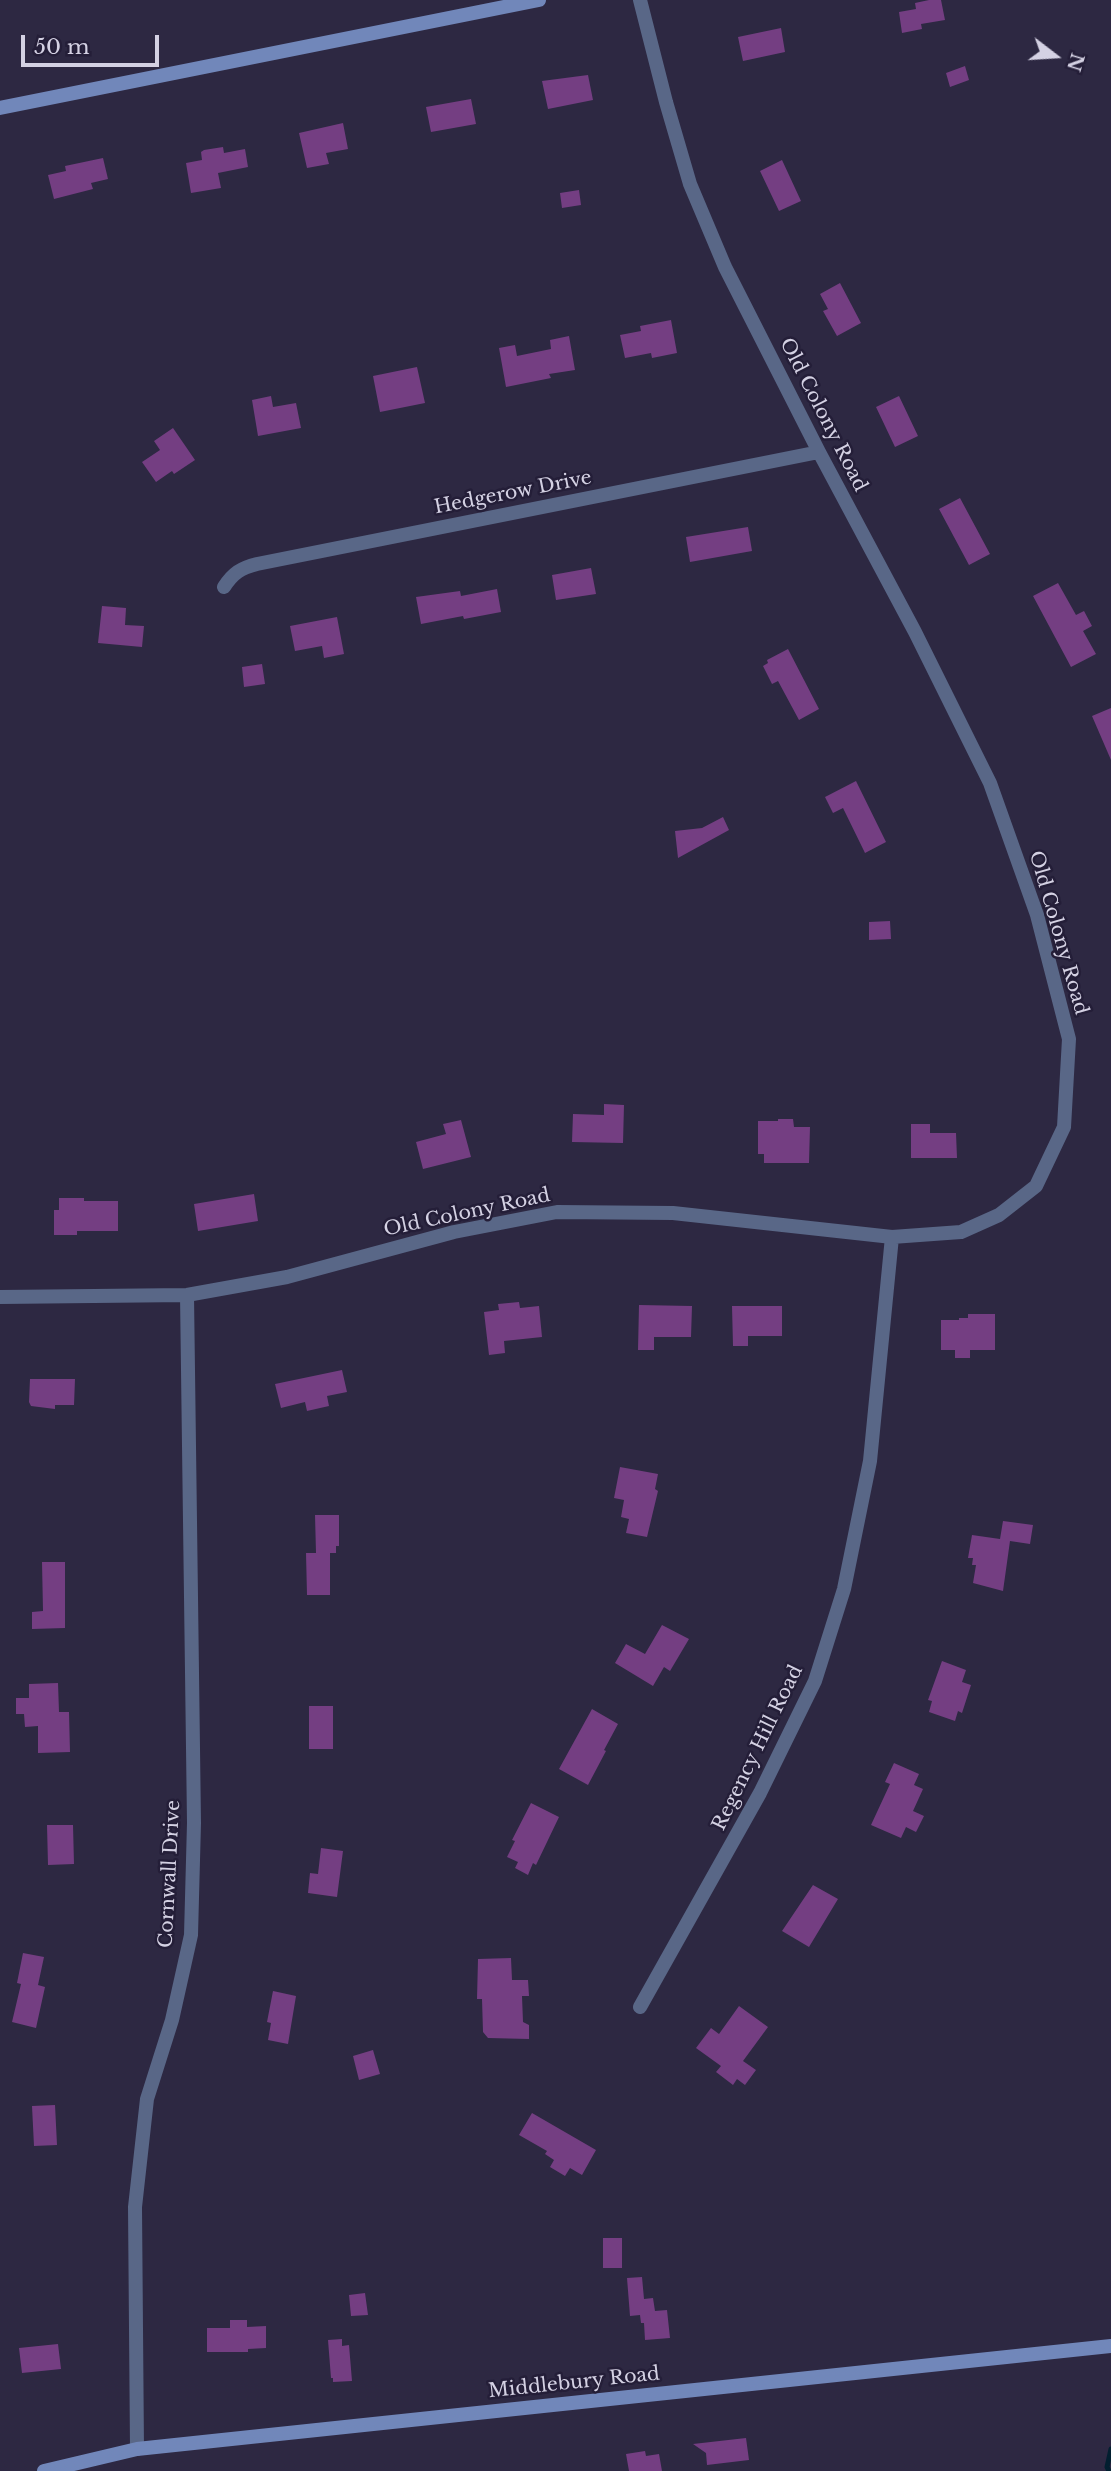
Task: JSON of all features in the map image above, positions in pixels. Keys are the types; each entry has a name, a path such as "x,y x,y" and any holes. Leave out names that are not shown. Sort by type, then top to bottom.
{"street":[{"path":"0,108 539,0"},
{"name":"Old Colony Road","path":"0,1297 187,1295 287,1277 454,1232 557,1212 674,1213 892,1237 961,1232 999,1214 1036,1186 1064,1127 1069,1039 1037,915 990,783 915,632 725,267 690,184 640,0"},
{"name":"Hedgerow Drive","path":"223,587 232,575 242,568 257,564 819,452"},
{"name":"Regency Hill Road","path":"640,2007 761,1793 815,1681 844,1589 870,1461 892,1237"},
{"name":"Cornwall Drive","path":"137,2449 135,2207 147,2099 172,2020 191,1935 194,1823 187,1295"},
{"name":"Middlebury Road","path":"44,2471 137,2449 1111,2346"}],"building":[{"path":"941,0 945,20 921,24 922,29 902,33 899,12 916,9 915,3"},
{"path":"781,28 785,52 743,61 738,37"},
{"path":"965,66 969,80 950,87 946,73"},
{"path":"588,75 593,100 548,109 542,81"},
{"path":"471,99 476,124 431,132 426,107"},
{"path":"343,123 348,149 326,153 329,164 307,168 299,133"},
{"path":"223,147 224,153 245,149 248,167 218,173 221,188 191,193 186,163 202,160 201,152 204,150"},
{"path":"103,158 108,179 91,183 93,189 54,199 48,175 66,171 65,166"},
{"path":"782,160 801,201 779,211 760,171"},
{"path":"579,190 581,205 562,208 560,193"},
{"path":"840,283 861,323 837,336 823,311 828,309 820,294"},
{"path":"671,320 677,353 652,358 651,353 625,358 620,335 641,331 640,326"},
{"path":"569,336 575,370 549,374 551,378 506,387 499,348 515,345 517,356 551,349 550,340"},
{"path":"417,367 425,403 380,412 373,376"},
{"path":"271,396 273,407 296,403 301,428 258,436 252,400"},
{"path":"899,396 918,436 895,447 876,407"},
{"path":"173,428 195,460 156,482 142,462 160,450 154,441"},
{"path":"960,498 990,554 969,565 939,509"},
{"path":"748,527 752,551 690,562 686,537"},
{"path":"591,568 596,594 556,600 552,575"},
{"path":"1058,583 1076,615 1084,611 1092,626 1083,631 1096,654 1071,667 1033,596"},
{"path":"497,589 501,612 421,624 416,597 460,591 461,596"},
{"path":"102,606 126,608 125,625 144,626 142,647 98,643"},
{"path":"337,617 344,654 324,658 322,646 295,651 290,626"},
{"path":"788,649 819,709 799,720 778,681 772,684 763,666 768,663 767,660"},
{"path":"262,664 265,684 244,687 242,667"},
{"path":"1111,708 1111,760 1092,716"},
{"path":"856,781 886,842 865,853 843,808 833,813 825,797"},
{"path":"723,817 729,830 678,858 675,831 702,828"},
{"path":"890,921 891,939 869,940 869,922"},
{"path":"604,1104 624,1105 623,1143 572,1142 573,1114 604,1115"},
{"path":"793,1119 794,1127 810,1127 809,1163 764,1163 764,1154 758,1154 758,1121"},
{"path":"461,1120 471,1157 423,1169 416,1142 446,1134 443,1124"},
{"path":"911,1124 930,1124 930,1133 956,1133 957,1158 911,1158"},
{"path":"254,1194 258,1221 198,1231 194,1204"},
{"path":"59,1198 118,1201 118,1231 77,1231 77,1235 54,1235 54,1210 59,1210"},
{"path":"519,1302 520,1308 539,1306 542,1337 504,1341 505,1353 489,1355 484,1312 499,1310 498,1304"},
{"path":"639,1305 692,1306 691,1337 654,1337 654,1350 638,1350"},
{"path":"732,1306 782,1306 782,1336 748,1336 748,1346 733,1346"},
{"path":"968,1314 995,1314 995,1350 970,1350 970,1358 955,1358 955,1350 941,1350 941,1320 968,1318"},
{"path":"342,1370 347,1392 327,1396 329,1406 307,1411 305,1402 281,1408 275,1384"},
{"path":"30,1379 75,1379 74,1405 55,1405 55,1409 31,1406"},
{"path":"620,1467 658,1474 655,1489 658,1491 647,1537 626,1533 629,1519 621,1517 624,1500 614,1498"},
{"path":"315,1515 339,1515 339,1546 336,1546 336,1553 330,1553 330,1595 307,1595 306,1553 316,1553"},
{"path":"1003,1521 1033,1525 1030,1544 1010,1541 1003,1591 973,1583 976,1565 972,1565 973,1558 968,1558 972,1535 1000,1539"},
{"path":"42,1562 65,1562 65,1628 32,1629 32,1612 43,1611"},
{"path":"662,1625 689,1639 670,1671 664,1667 653,1686 615,1663 626,1644 645,1654"},
{"path":"942,1661 966,1670 962,1682 971,1685 962,1713 958,1711 955,1721 929,1712 932,1701 928,1700"},
{"path":"58,1683 59,1712 69,1712 70,1752 38,1753 38,1726 25,1727 24,1714 16,1714 16,1698 29,1698 29,1684"},
{"path":"309,1706 333,1706 333,1749 309,1749"},
{"path":"592,1709 618,1724 588,1785 559,1769"},
{"path":"894,1763 919,1774 914,1785 923,1789 913,1811 924,1816 916,1832 906,1827 901,1838 871,1825 890,1784 885,1782"},
{"path":"531,1803 559,1817 536,1865 533,1863 528,1875 515,1868 518,1862 507,1857 515,1841 512,1840"},
{"path":"47,1825 73,1825 74,1864 48,1865"},
{"path":"321,1848 343,1851 337,1897 308,1893 310,1873 318,1874"},
{"path":"813,1885 838,1899 809,1947 782,1931"},
{"path":"23,1953 44,1957 38,1985 45,1987 36,2028 12,2022 21,1984 17,1983"},
{"path":"511,1958 512,1980 528,1980 529,1996 522,1996 523,2022 529,2025 529,2039 488,2038 483,2032 482,1999 477,1999 478,1959"},
{"path":"273,1991 296,1996 288,2044 268,2040 271,2023 267,2022"},
{"path":"739,2006 768,2027 743,2061 756,2070 745,2085 737,2079 733,2085 716,2072 721,2066 696,2048 711,2028 719,2034"},
{"path":"373,2050 380,2074 359,2080 353,2056"},
{"path":"55,2105 57,2145 34,2146 32,2106"},
{"path":"532,2113 596,2150 582,2175 570,2168 565,2176 550,2167 554,2160 545,2154 547,2151 519,2135"},
{"path":"603,2238 622,2238 622,2268 603,2268"},
{"path":"642,2277 644,2299 653,2298 655,2311 667,2310 670,2338 645,2340 644,2323 641,2323 640,2315 630,2316 627,2278"},
{"path":"365,2293 368,2315 351,2316 349,2295"},
{"path":"230,2320 247,2320 247,2327 266,2326 266,2348 248,2349 248,2352 207,2352 207,2328 230,2328"},
{"path":"342,2339 342,2346 349,2345 352,2381 333,2382 328,2340"},
{"path":"58,2344 61,2369 22,2373 19,2348"},
{"path":"746,2438 749,2460 707,2465 706,2453 693,2444"},
{"path":"645,2451 646,2456 659,2454 662,2471 629,2471 626,2454"}],"waterway":[{"path":"1109,2471 1107,2467 1111,2449"}]}
